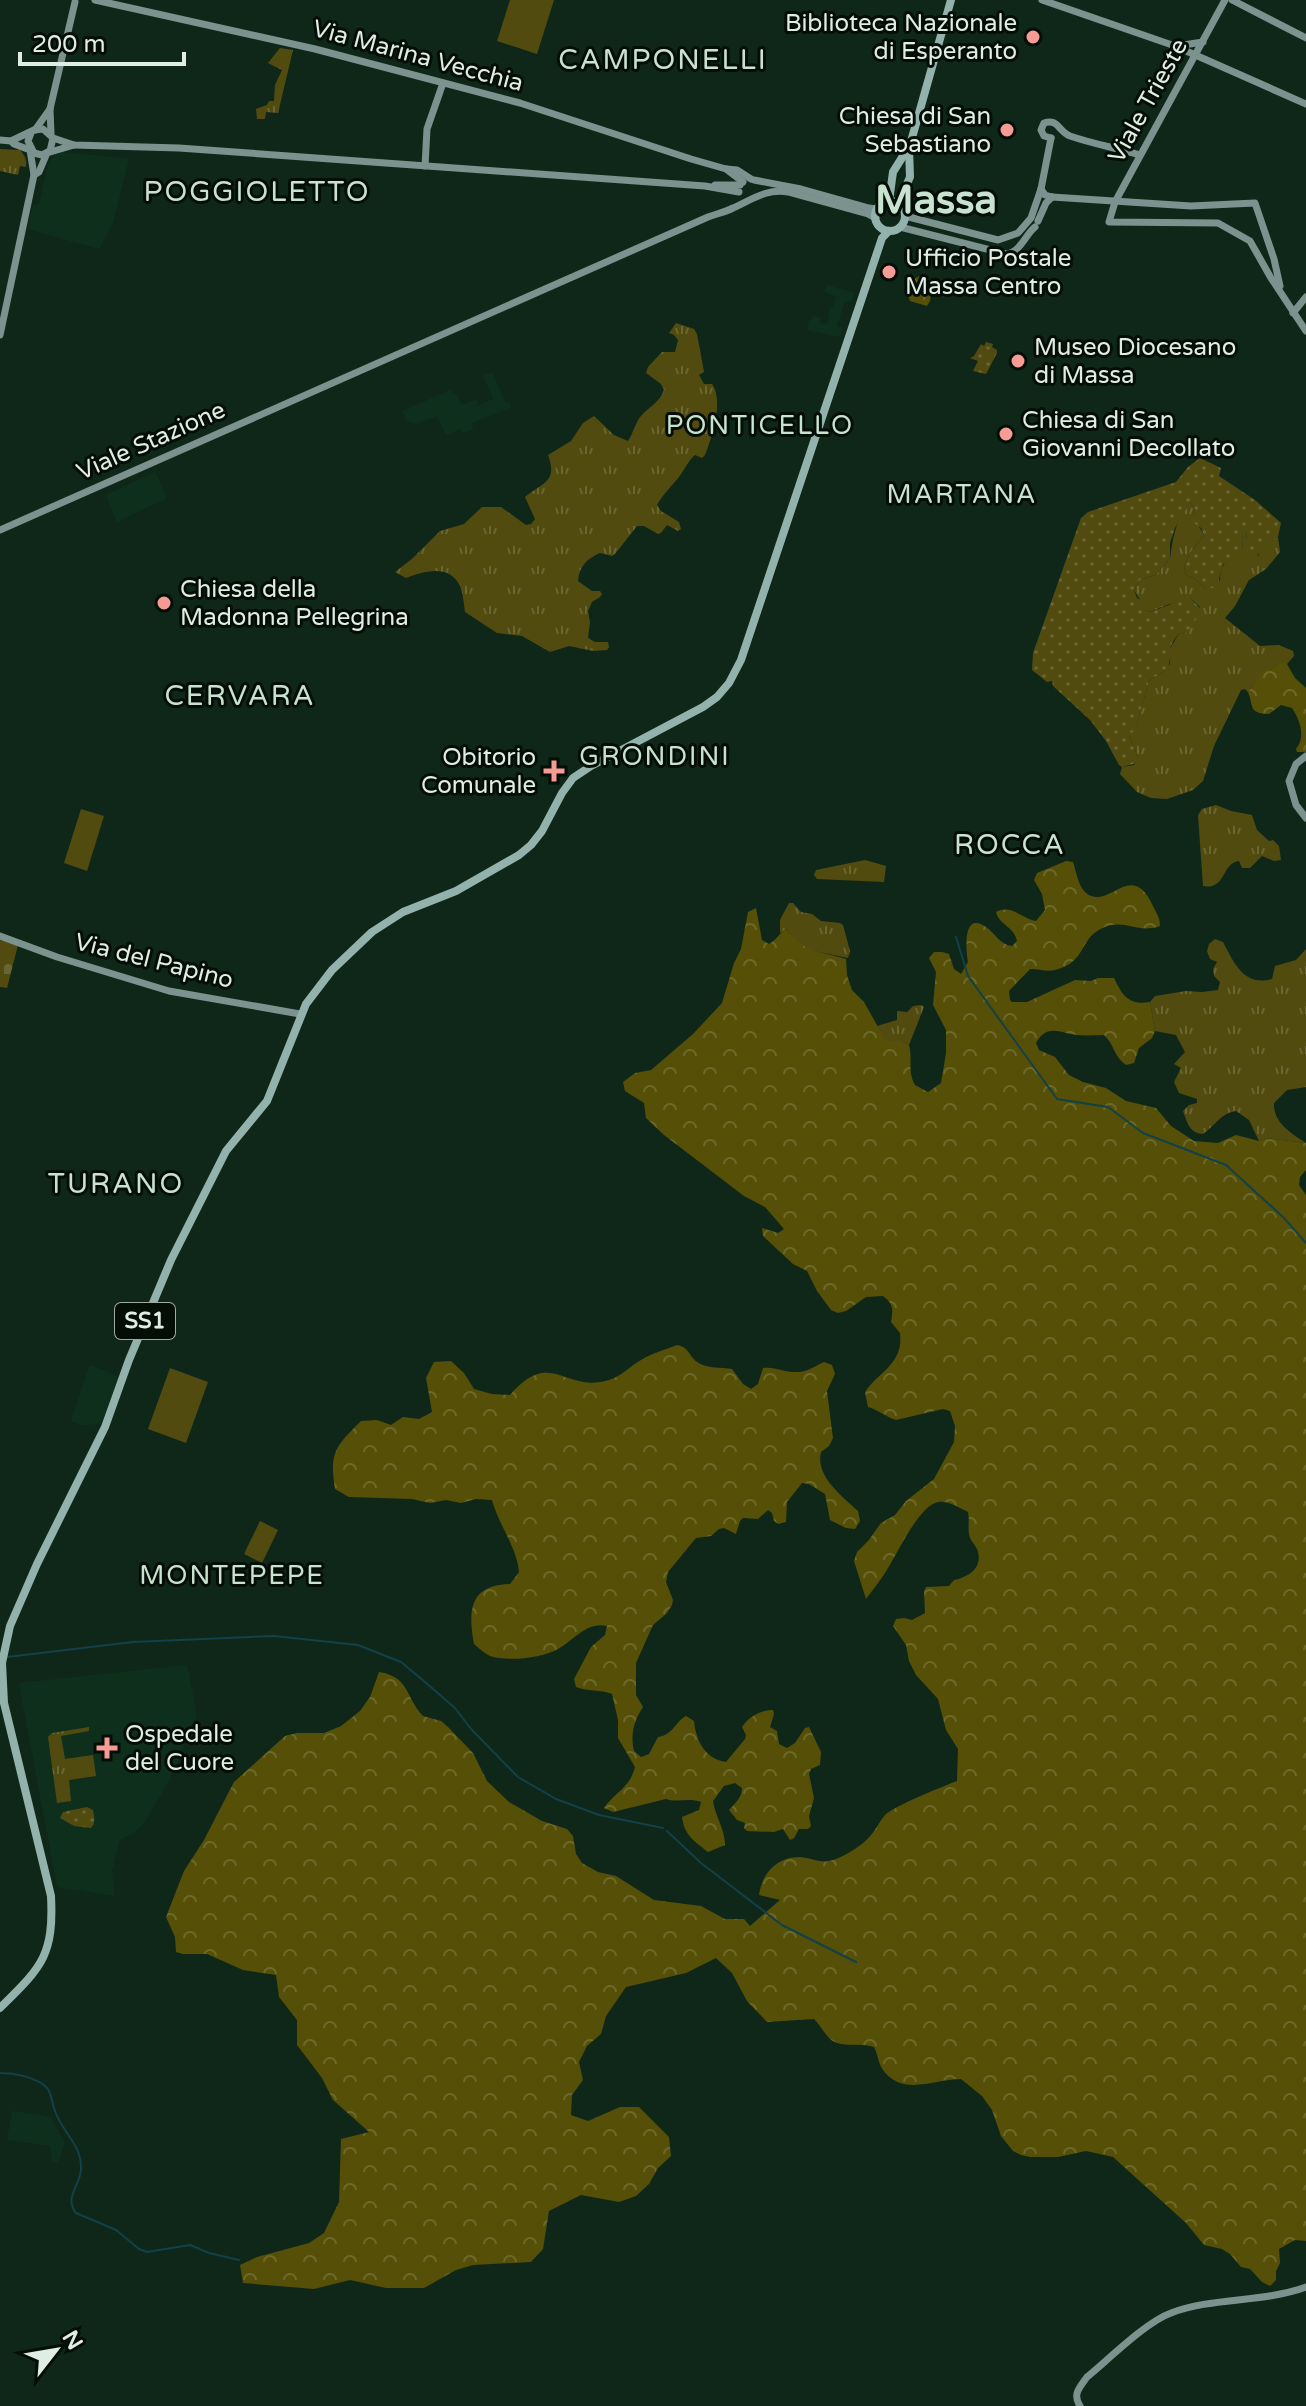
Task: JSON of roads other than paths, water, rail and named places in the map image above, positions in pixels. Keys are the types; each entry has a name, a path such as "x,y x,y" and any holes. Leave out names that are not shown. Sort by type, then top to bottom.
{"main road":[{"name":"Via Marina Vecchia","path":"95,0 315,49 526,105 726,169 745,184 742,198 750,201"},
{"path":"881,225 910,177 909,148 951,0"},
{"path":"1042,0 1175,46 1306,104"},
{"name":"Viale Trieste","path":"1225,0 1115,202 1109,222 1218,223 1254,245 1284,296"},
{"path":"1232,0 1306,38"},
{"path":"34,175 39,172 53,147 50,109 77,1"},
{"path":"1175,46 1203,42"},
{"path":"425,166 427,129 443,83"},
{"path":"0,335 34,175 28,141 50,109"},
{"path":"1051,138 1042,134 1042,125 1047,121 1055,122 1068,135 1140,155"},
{"path":"909,148 893,172 890,185 894,202 905,216 998,240 1018,233 1033,222 1051,138 1058,134 1059,128"},
{"path":"11,141 43,129 74,145"},
{"path":"0,140 11,141 38,155 74,145 179,148 705,186 745,184 790,187 869,208 881,225"},
{"path":"745,184 760,187 760,195"},
{"path":"722,211 736,200 745,184"},
{"path":"1041,189 1045,195 1052,197 1115,202 1205,206 1255,203 1284,296 1306,331"},
{"path":"722,211 760,195 774,191 788,192 868,214 881,225 1011,254 1052,197"},
{"name":"Viale Stazione","path":"0,530 722,211"},
{"path":"900,227 905,216"},
{"name":"SS1","path":"0,2008 32,1977 44,1958 51,1934 52,1914 51,1896 4,1703 3,1659 10,1626 105,1427 171,1260 226,1151 267,1101 300,1014 332,970 372,932 403,912 456,891 502,867 531,845 562,793 581,772 693,714 717,697 729,683 746,643 881,225"},
{"path":"1293,313 1306,297"},
{"path":"1306,756 1296,764 1289,781 1296,805 1306,818"},
{"name":"Via del Papino","path":"0,936 169,991 300,1014"},
{"path":"1080,2406 1076,2398 1078,2389 1087,2377 1162,2317 1188,2308 1272,2297 1306,2287"}],"waterway":[{"path":"956,937 968,976 1057,1099 1108,1107 1143,1133 1226,1165 1284,1218 1306,1243"},
{"path":"7,1657 133,1642 274,1636 358,1645 401,1662 455,1708 518,1777 556,1799 599,1815 663,1828"},
{"path":"667,1831 701,1863 782,1925 856,1962"},
{"path":"0,2073 31,2078 49,2090 58,2118 80,2159 81,2173 71,2201 76,2213 116,2230 147,2252 190,2245 239,2260"}],"place":[{"name":"Biblioteca Nazionale di Esperanto","path":"1033,37"},
{"name":"Chiesa di San Sebastiano","path":"1007,130"},
{"name":"Ufficio Postale Massa Centro","path":"889,272"},
{"name":"Museo Diocesano di Massa","path":"1018,361"},
{"name":"Chiesa di San Giovanni Decollato","path":"1006,434"},
{"name":"Chiesa della Madonna Pellegrina","path":"164,603"},
{"name":"Obitorio Comunale","path":"554,771"},
{"name":"Ospedale del Cuore","path":"107,1748"}],"district":[{"name":"CAMPONELLI","path":"663,60"},
{"name":"POGGIOLETTO","path":"257,192"},
{"name":"Massa","path":"936,200"},
{"name":"PONTICELLO","path":"760,425"},
{"name":"MARTANA","path":"962,494"},
{"name":"CERVARA","path":"240,696"},
{"name":"GRONDINI","path":"655,756"},
{"name":"ROCCA","path":"1010,845"},
{"name":"TURANO","path":"116,1184"},
{"name":"MONTEPEPE","path":"232,1575"}]}
